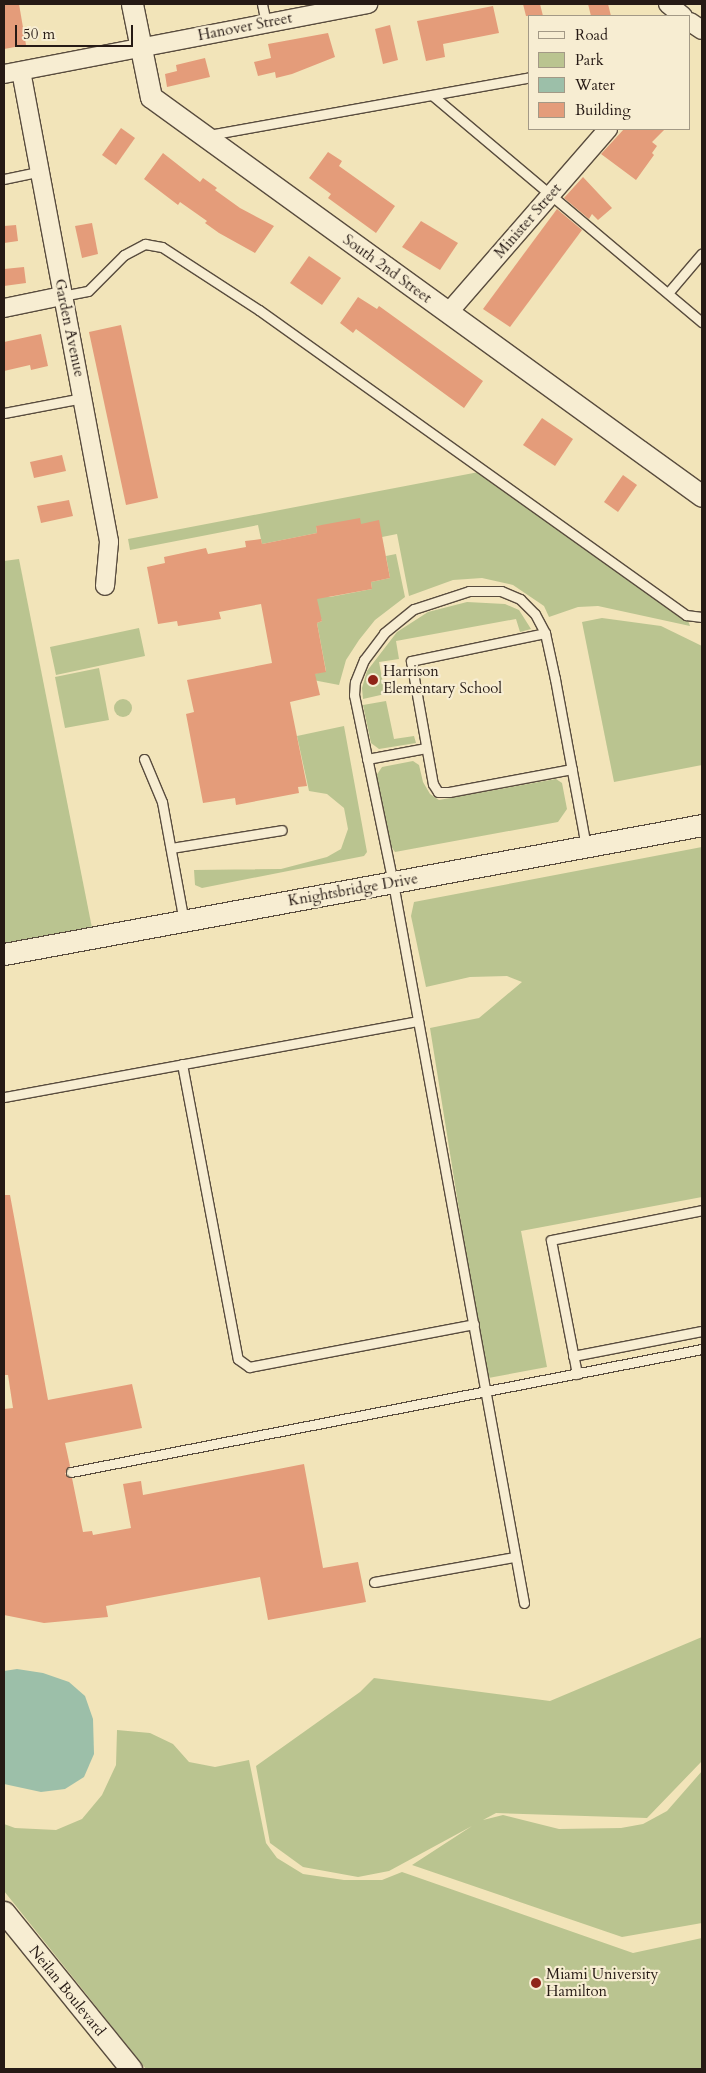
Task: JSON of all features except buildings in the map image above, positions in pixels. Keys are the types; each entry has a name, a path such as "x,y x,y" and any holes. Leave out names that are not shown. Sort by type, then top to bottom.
{"street":[{"name":"South 2nd Street","path":"132,4 151,97 202,136 702,496"},
{"name":"Hanover Street","path":"12,72 368,4"},
{"path":"668,4 681,15"},
{"name":"Garden Avenue","path":"12,72 38,172 84,398 109,542 105,586"},
{"name":"Minister Street","path":"448,313 607,130"},
{"path":"4,308 62,296"},
{"name":"Knightsbridge Drive","path":"4,954 702,824"},
{"name":"Neilan Boulevard","path":"4,1912 131,2069"}],"lane":[{"path":"262,4 266,23"},
{"path":"202,136 528,77"},
{"path":"432,95 702,322"},
{"path":"4,179 38,172"},
{"path":"62,296 88,291 124,255 145,244 162,247 259,310 686,614 702,616"},
{"path":"668,294 702,253"},
{"path":"4,413 84,398"},
{"path":"524,1602 393,883 354,695 355,682 364,660 384,633 414,609 469,591 501,591 526,604 536,614 545,633 586,847"},
{"path":"545,633 411,661 433,784 438,792 572,768"},
{"path":"367,759 426,748"},
{"path":"144,759 162,802 184,922"},
{"path":"171,848 282,830"},
{"path":"4,1097 418,1021"},
{"path":"182,1064 238,1359 249,1367 474,1324"},
{"path":"577,1374 551,1240 702,1210"},
{"path":"573,1356 702,1331"},
{"path":"71,1472 702,1349"},
{"path":"374,1582 515,1557"}],"green space":[{"path":"484,471 686,615 690,626 598,606 578,607 549,617 544,606 513,585 482,578 453,580 409,596 397,534 382,537 361,524 316,526 317,533 262,544 258,525 130,550 128,539"},
{"path":"396,554 405,597 375,620 359,640 346,660 339,685 313,680 314,674 326,671 317,623 322,621 312,594 330,597 372,589 371,582 390,578 386,556"},
{"path":"19,559 94,938 4,954 4,561"},
{"path":"467,602 505,604 519,610 531,629 520,632 516,619 396,641 399,659 379,662 385,694 363,699 362,688 367,671 397,632 428,612"},
{"path":"602,618 661,626 702,646 702,765 614,782 582,622"},
{"path":"139,628 145,656 56,675 50,647"},
{"path":"99,668 109,720 65,728 55,677"},
{"path":"123,699 129,702 132,708 129,714 123,717 117,714 114,708 117,702"},
{"path":"386,701 394,739 414,736 416,743 379,749 371,743 363,705"},
{"path":"344,726 367,852 364,856 202,888 195,885 194,870 281,869 327,857 341,849 348,829 344,808 327,794 309,791 297,736"},
{"path":"413,761 419,765 423,782 430,794 439,800 556,779 562,783 567,809 558,822 395,852 390,845 376,776 382,767"},
{"path":"702,847 702,1197 521,1231 547,1367 483,1379 458,1243 464,1241 430,1028 479,1018 522,982 507,976 470,977 426,987 411,916 414,902"},
{"path":"702,1637 702,1761 647,1818 496,1813 483,1820 503,1815 559,1829 621,1828 643,1824 667,1811 702,1771 702,1923 622,1937 412,1865 472,1826 389,1871 358,1877 303,1867 270,1843 256,1766 360,1692 374,1678 550,1701"},
{"path":"117,1730 150,1733 173,1744 189,1762 215,1767 249,1760 266,1843 277,1858 303,1874 344,1880 382,1880 402,1872 633,1953 702,1938 702,2069 146,2069 4,1891 4,1824 15,1828 56,1830 82,1819 102,1795 116,1765"}],"water":[{"path":"17,1669 43,1673 69,1682 85,1696 93,1719 94,1754 84,1777 65,1789 41,1792 4,1784 4,1671"}],"place":[{"name":"Harrison Elementary School","path":"373,680"},
{"name":"Miami University Hamilton","path":"536,1983"}]}
